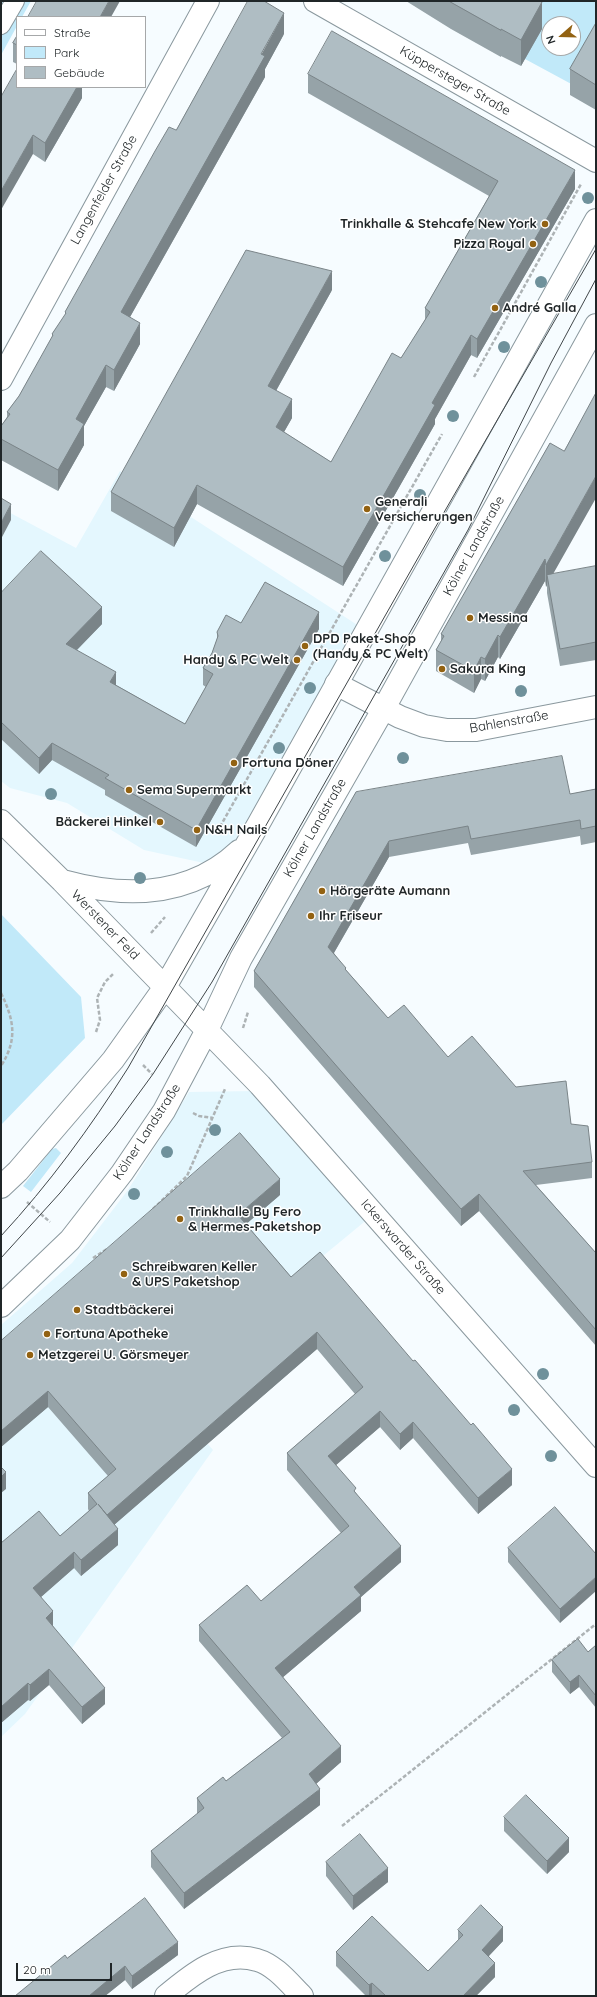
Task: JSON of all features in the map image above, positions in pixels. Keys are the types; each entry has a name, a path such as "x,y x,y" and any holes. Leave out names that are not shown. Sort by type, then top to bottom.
{"main road":[{"name":"Langenfelder Straße","path":"1,380 208,1"},
{"name":"Küppersteger Straße","path":"315,1 596,161"},
{"path":"1,1187 23,1165 124,1045 165,987 596,220"},
{"name":"Kölner Landstraße","path":"1,1306 70,1240 122,1173 164,1111 207,1030 241,958 384,708 596,325"},
{"name":"Bahlenstraße","path":"336,684 424,726 447,730 476,730 596,706"},
{"name":"Werstener Feld","path":"1,821 62,881 207,1030"},
{"path":"62,881 90,888 139,892 173,888 193,880 227,862 247,843"},
{"name":"Ickerswarder Straße","path":"207,1030 260,1085 596,1466"},
{"path":"166,1996 197,1972 222,1960 237,1957 257,1960 270,1968 302,1996"}],"lane":[{"path":"1,25 15,1"}],"path":[{"path":"476,372 582,183"},
{"path":"215,835 441,436"},
{"path":"100,1020 98,998 106,982"},
{"path":"1,993 8,1009 13,1035 9,1054 1,1066"},
{"path":"124,1045 172,1094 194,1113 199,1116 213,1118"},
{"path":"147,1214 187,1176 220,1101"},
{"path":"91,1259 113,1246"},
{"path":"342,1826 596,1624"}],"shaded area":[{"path":"120,471 362,628 254,822 213,865 144,850 67,803 10,788 1,781 1,508 76,548"},
{"path":"255,1091 369,1218 272,1298 164,1393 213,1450 25,1714 1,1737 1,1325 72,1263 128,1190 189,1092"}],"green space":[{"path":"1,1 31,1 23,16 16,16 16,28 1,55"},
{"path":"494,1 596,1 596,47 575,86 525,59"},
{"path":"1,914 81,997 85,1038 1,1125"},
{"path":"56,1148 61,1153 31,1192 23,1186 52,1149"}],"building":[{"path":"37,1 109,1 101,16 29,16"},
{"path":"248,1 264,1 284,13 261,54 265,56 121,312 140,323 114,370 106,365 76,419 84,424 58,470 1,439 1,426 10,414 7,412 19,396 53,335 52,334 66,313 65,312 155,151 169,127 176,130"},
{"path":"449,1 540,1 542,2 521,40"},
{"path":"596,23 596,85 570,69 577,56 581,56 581,50"},
{"path":"332,31 575,170 477,339 471,335 432,403 435,405 343,567 197,485 174,528 111,492 246,250 332,271 268,386 292,399 276,427 331,462 392,353 401,358 430,312 425,308 498,181 308,74"},
{"path":"16,38 16,44 13,43"},
{"path":"16,71 16,88 76,88 45,143 33,135 1,191 1,97"},
{"path":"596,393 596,476 546,565 545,559 500,637 498,635 485,659 481,657 474,671 436,650 444,636 441,634 550,443 564,451"},
{"path":"1,498 11,504 1,523"},
{"path":"41,551 102,607 66,644 116,672 110,682 185,724 213,674 203,668 212,653 218,636 217,632 226,615 241,623 265,582 319,612 196,830 105,778 109,775 52,743 39,758 1,722 1,593"},
{"path":"596,566 596,642 560,649 547,575"},
{"path":"562,756 570,794 596,789 596,826 581,829 580,820 471,839 468,826 389,841 328,947 346,968 345,969 388,1018 404,1005 448,1057 472,1036 516,1087 566,1081 571,1124 588,1126 592,1162 523,1171 596,1253 596,1330 479,1194 461,1209 254,971 356,792"},
{"path":"240,1133 280,1179 238,1215 291,1277 320,1252 413,1361 415,1360 471,1425 473,1423 512,1469 478,1498 413,1422 400,1434 380,1411 328,1456 356,1488 354,1491 401,1546 354,1587 361,1595 275,1668 341,1746 309,1774 320,1789 184,1893 151,1851 204,1808 197,1798 223,1777 226,1781 290,1732 199,1625 247,1585 261,1601 349,1526 287,1453 363,1387 317,1332 107,1515 98,1504 118,1529 81,1560 74,1552 33,1588 53,1611 46,1618 105,1688 82,1707 49,1669 30,1685 28,1683 1,1707 1,1543 39,1511 60,1536 97,1504 88,1493 116,1469 48,1391 1,1431 1,1341"},
{"path":"1,1467 6,1472 1,1477"},
{"path":"555,1507 596,1554 596,1577 560,1609 508,1548"},
{"path":"578,1639 588,1652 596,1645 596,1696 579,1675 570,1682 552,1660"},
{"path":"526,1795 569,1838 547,1861 504,1817"},
{"path":"360,1834 388,1868 353,1896 326,1862"},
{"path":"145,1898 178,1942 132,1976 125,1966 89,1996 15,1996 65,1955 67,1958"},
{"path":"481,1905 503,1927 482,1950 495,1963 463,1996 386,1996 372,1983 369,1985 336,1952 372,1916 428,1971 463,1935 458,1930"}],"tram line":[{"path":"1,1236 36,1196 68,1155 128,1068 435,528 596,249"},
{"path":"1,1258 60,1193 115,1126 153,1074 212,982 468,530 551,363 596,279"}],"place":[{"name":"Trinkhalle & Stehcafe New York","path":"545,224"},
{"name":"Pizza Royal","path":"533,244"},
{"name":"André Galla","path":"495,308"},
{"name":"Generali Versicherungen","path":"367,509"},
{"name":"Messina","path":"470,618"},
{"name":"DPD Paket-Shop (Handy & PC Welt)","path":"305,646"},
{"name":"Handy & PC Welt","path":"297,660"},
{"name":"Sakura King","path":"442,669"},
{"name":"Fortuna Döner","path":"234,763"},
{"name":"Sema Supermarkt","path":"129,790"},
{"name":"Bäckerei Hinkel","path":"160,822"},
{"name":"N&H Nails","path":"197,830"},
{"name":"Hörgeräte Aumann","path":"322,891"},
{"name":"Ihr Friseur","path":"311,916"},
{"name":"Trinkhalle By Fero & Hermes-Paketshop","path":"180,1219"},
{"name":"Schreibwaren Keller & UPS Paketshop","path":"124,1274"},
{"name":"Stadtbäckerei","path":"77,1310"},
{"name":"Fortuna Apotheke","path":"47,1334"},
{"name":"Metzgerei U. Görsmeyer","path":"30,1355"}]}
